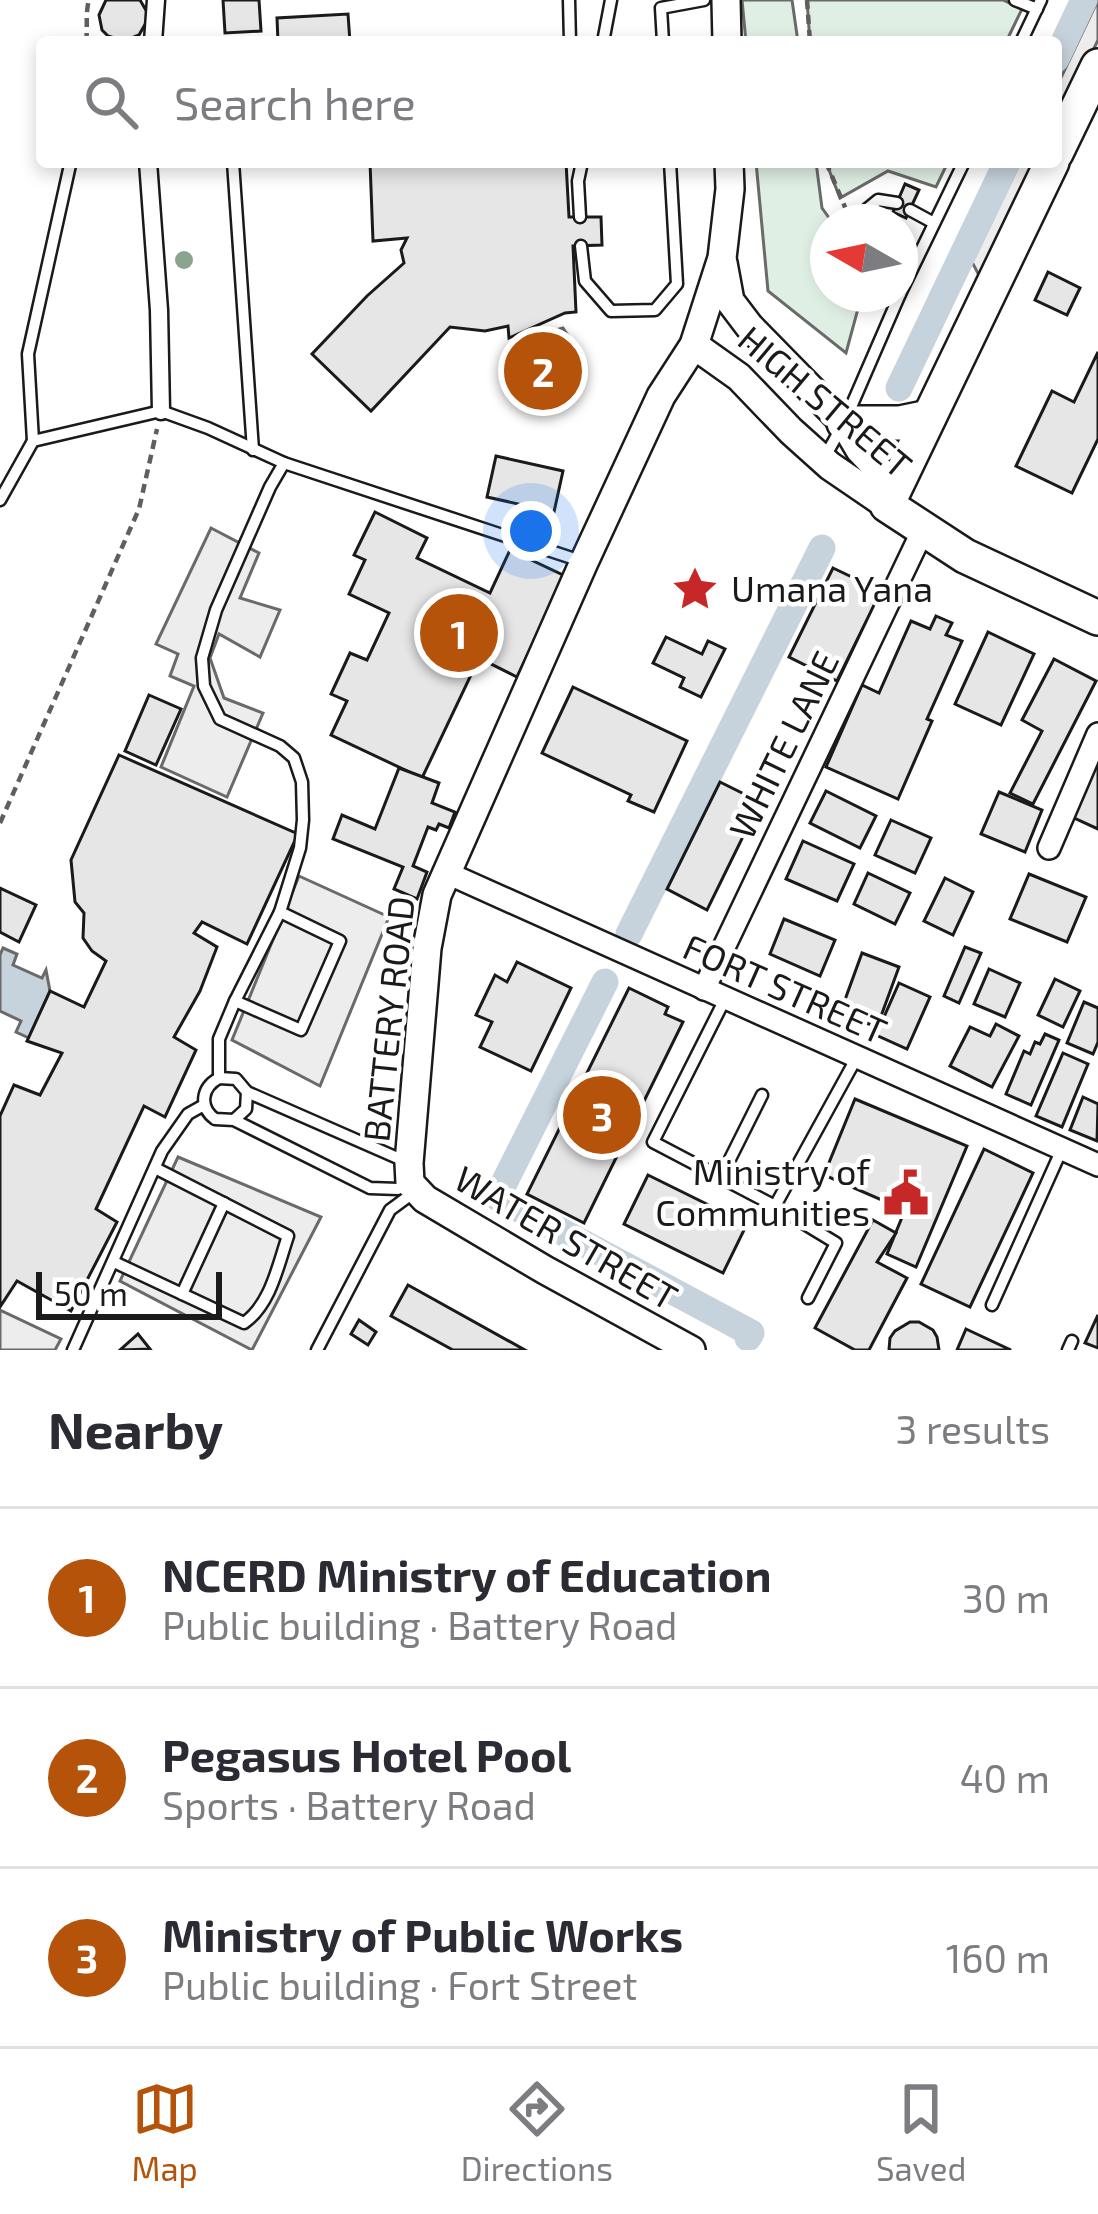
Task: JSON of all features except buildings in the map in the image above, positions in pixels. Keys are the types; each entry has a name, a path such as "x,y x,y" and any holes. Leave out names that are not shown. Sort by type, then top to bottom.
{"main road":[{"path":"1062,141 1097,69"},
{"path":"903,510 928,417 1049,168"},
{"path":"844,422 900,423 928,417"},
{"name":"HIGH STREET","path":"903,510 965,556 1098,618"}],"street":[{"path":"153,36 156,0"},
{"path":"726,0 727,36"},
{"path":"148,168 161,411"},
{"path":"722,258 729,168"},
{"name":"BATTERY ROAD","path":"412,1179 427,948 445,872 584,562 662,397 694,345 722,258"},
{"name":"HIGH STREET","path":"722,258 730,301 844,422 903,510"},
{"name":"HIGH STREET","path":"694,345 739,376 824,460 903,510"},
{"name":"WHITE LANE","path":"704,989 903,510"},
{"path":"1049,848 1098,734"},
{"name":"FORT STREET","path":"445,872 1098,1165"},
{"name":"WATER STREET","path":"412,1179 425,1199 688,1349"}],"lane":[{"path":"569,0 570,36"},
{"path":"604,36 611,0"},
{"path":"662,36 659,4 704,0"},
{"path":"1015,0 1039,5 1024,36"},
{"path":"0,500 33,441 28,354 69,168"},
{"path":"233,168 253,450"},
{"path":"579,168 580,217"},
{"path":"581,246 584,281 611,311 655,310 677,284 670,168"},
{"path":"918,256 961,168"},
{"path":"873,204 897,202"},
{"path":"918,215 934,224"},
{"path":"824,460 891,312"},
{"path":"33,441 161,411 284,463 584,562"},
{"path":"219,1078 219,1039 280,912 300,848 302,782 294,758 280,746 220,719 210,703 202,658 216,610 284,463"},
{"path":"235,1001 301,1030 340,941 280,912"},
{"path":"725,999 653,1142 836,1243 808,1298"},
{"path":"775,1206 857,1058"},
{"path":"247,1092 246,1109 234,1120 221,1122 204,1105 206,1088 219,1078 236,1079 247,1092 412,1179"},
{"path":"721,1177 762,1095"},
{"path":"73,1350 162,1151 188,1114 204,1105"},
{"path":"234,1120 370,1188 398,1189 412,1179"},
{"path":"992,1305 1062,1149"},
{"path":"114,1262 244,1322 269,1292 288,1236 155,1168"},
{"path":"319,1349 390,1210 412,1179"},
{"path":"182,1294 224,1203"}],"path":[{"path":"86,36 89,0"},
{"path":"806,0 809,36"},
{"path":"829,168 844,204"},
{"path":"0,824 139,508 161,411"}],"green space":[{"path":"742,0 792,0 797,36 745,36"},
{"path":"807,0 1003,0 1022,9 1009,36 810,36"},
{"path":"757,168 817,168 821,204 810,204 810,312 857,312 846,353 768,291"},
{"path":"828,168 945,168 936,187 888,171 840,198"}],"shaded area":[{"path":"1098,0 1098,40 1062,116 1062,75"},
{"path":"1017,168 1037,168 983,283 972,262"},
{"path":"563,328 576,348 562,372 564,399 557,407 543,407 526,375 526,349 529,340"},
{"path":"211,528 259,553 240,598 280,610 260,657 219,634 210,658 224,698 263,713 227,797 161,767 194,686 170,676 178,654 156,644"},
{"path":"299,876 389,917 320,1086 232,1040"},
{"path":"3,948 17,954 13,965 42,978 46,970 50,991 29,1038 16,1032 21,1021 0,1011"},
{"path":"178,1157 321,1217 252,1350 120,1281"},
{"path":"0,1310 61,1339 55,1350 0,1350"}],"waterway":[{"path":"1062,46 1084,0"},
{"path":"899,388 1004,168"},
{"path":"629,934 822,548"},
{"path":"605,982 497,1197 751,1333 748,1338"}],"place":[{"name":"Pegasus Hotel Pool","path":"543,371"},
{"name":"Umana Yana","path":"695,589"},
{"name":"NCERD Ministry of Education","path":"459,633"},
{"name":"Ministry of Public Works","path":"602,1115"},
{"name":"Ministry of Communities","path":"906,1193"}]}
